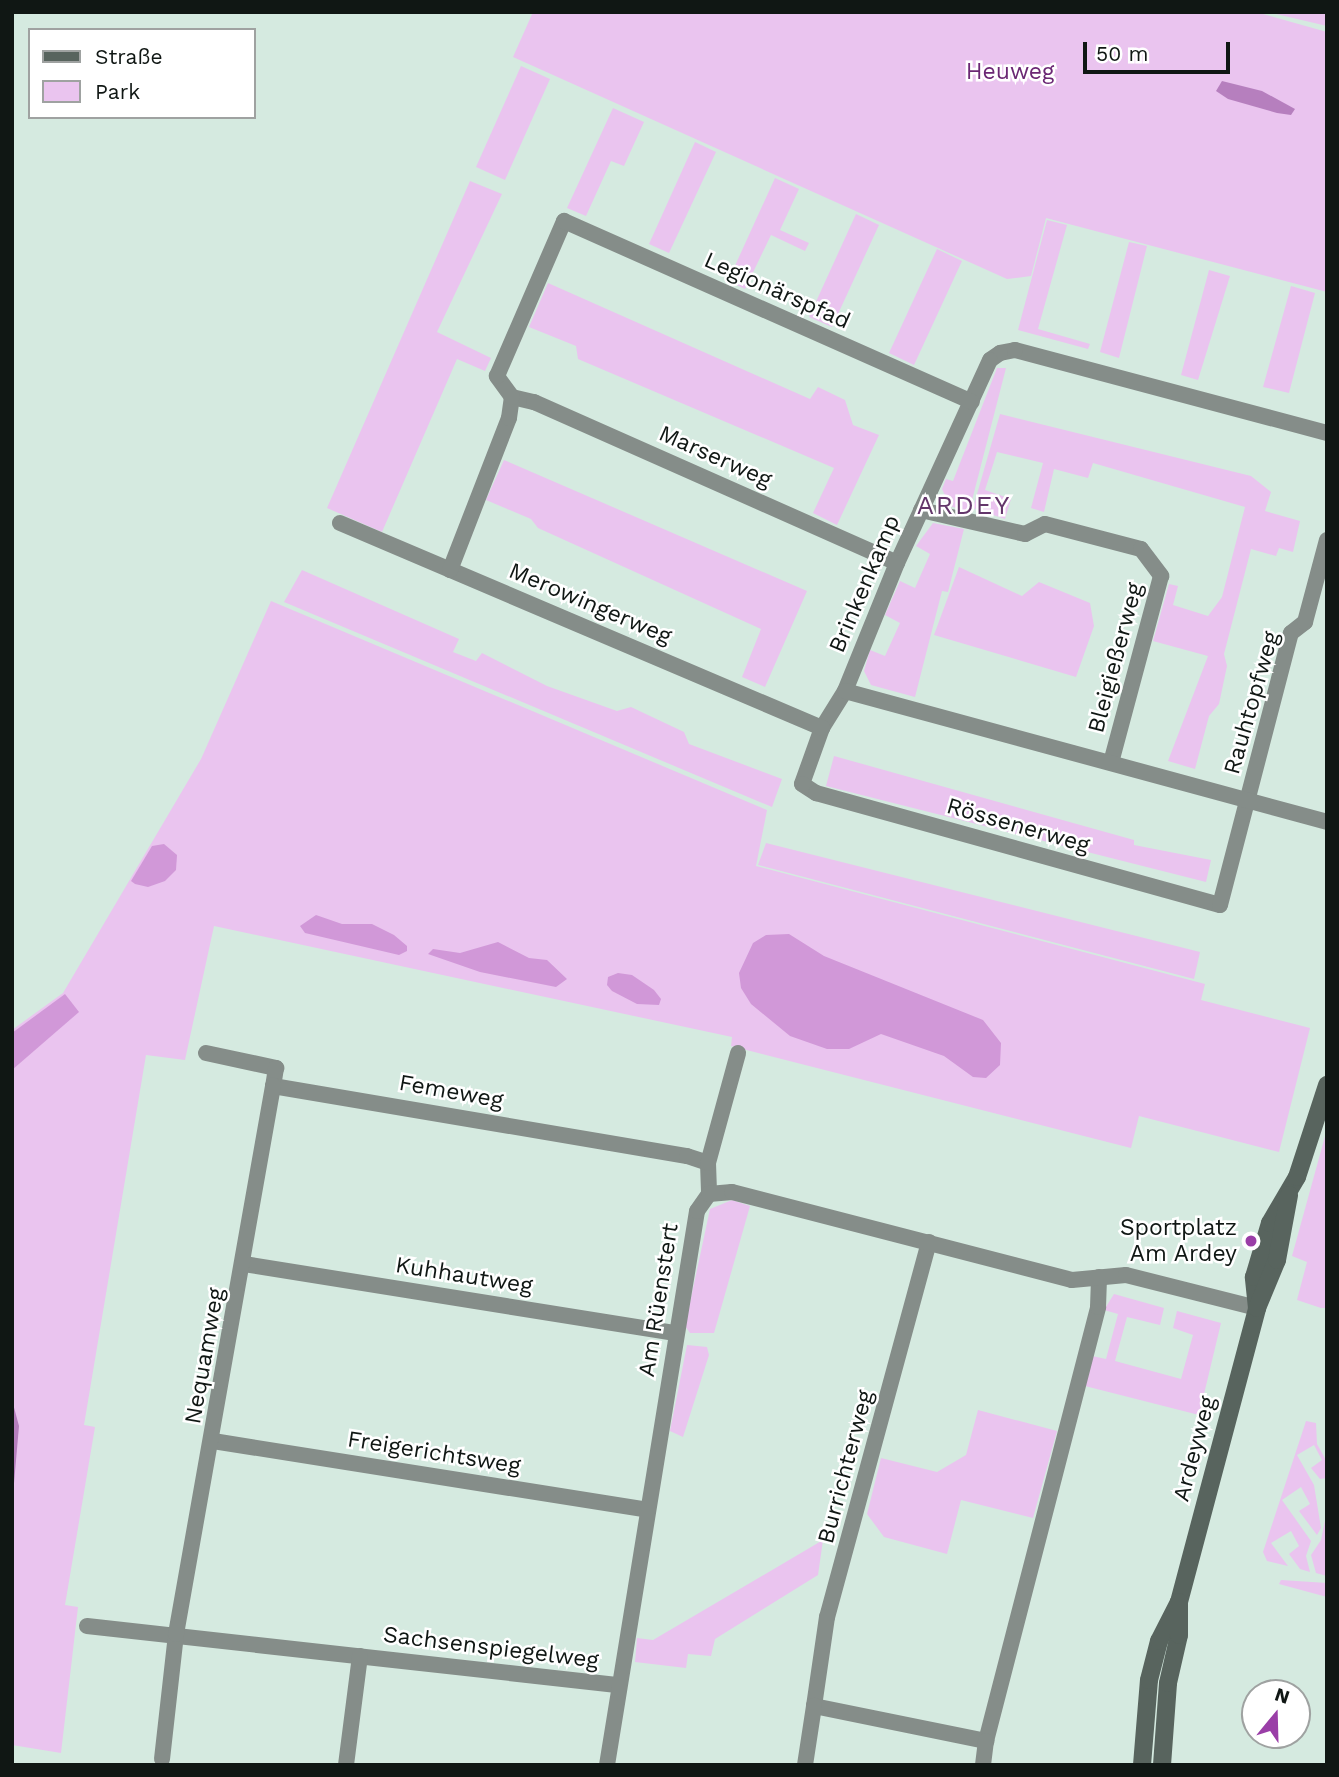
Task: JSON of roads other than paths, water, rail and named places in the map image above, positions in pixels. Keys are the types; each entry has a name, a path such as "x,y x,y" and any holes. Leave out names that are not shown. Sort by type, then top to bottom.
{"main road":[{"name":"Ardeyweg","path":"1162,1765 1168,1683 1179,1635 1179,1602 1257,1308 1254,1276 1270,1223 1289,1195 1327,1085"},
{"name":"Ardeyweg","path":"1142,1765 1149,1680 1163,1629 1179,1602"}],"street":[{"name":"Legionärspfad","path":"512,397 497,376 564,221 972,402"},
{"name":"Brinkenkamp","path":"1327,432 1015,350 990,360 897,563 845,691 1327,822"},
{"name":"Marserweg","path":"512,397 534,402 897,563"},
{"path":"450,569 509,418 512,397"},
{"name":"Bleigießerweg","path":"921,510 1025,534 1045,524 1140,549 1161,576 1111,762"},
{"name":"Merowingerweg","path":"340,523 822,728"},
{"name":"Rauhtopfweg","path":"1249,801 1291,633 1306,622 1327,540"},
{"name":"Rössenerweg","path":"845,691 822,728 802,784 816,793 1220,905 1249,801"},
{"path":"206,1053 276,1068 273,1086"},
{"path":"738,1053 708,1163 709,1194 732,1192 1072,1280 1126,1275 1257,1308"},
{"name":"Femeweg","path":"273,1086 687,1156 708,1163"},
{"name":"Nequamweg","path":"176,1634 213,1441 273,1086"},
{"name":"Am Rüenstert","path":"607,1765 617,1685 697,1211 709,1194"},
{"name":"Burrichterweg","path":"805,1765 827,1617 929,1242"},
{"name":"Kuhhautweg","path":"244,1264 676,1333"},
{"path":"983,1765 986,1741 1098,1307 1099,1277"},
{"name":"Freigerichtsweg","path":"213,1441 647,1510"},
{"name":"Sachsenspiegelweg","path":"87,1626 617,1685"},
{"path":"162,1759 176,1634"},
{"name":"Sachsenspiegelweg","path":"346,1765 360,1656"},
{"path":"814,1706 986,1741"}],"place":[{"name":"Sportplatz Am Ardey","path":"1251,1241"}],"district":[{"name":"ARDEY","path":"964,506"}],"park label":[{"name":"Heuweg","path":"1010,72"}]}
